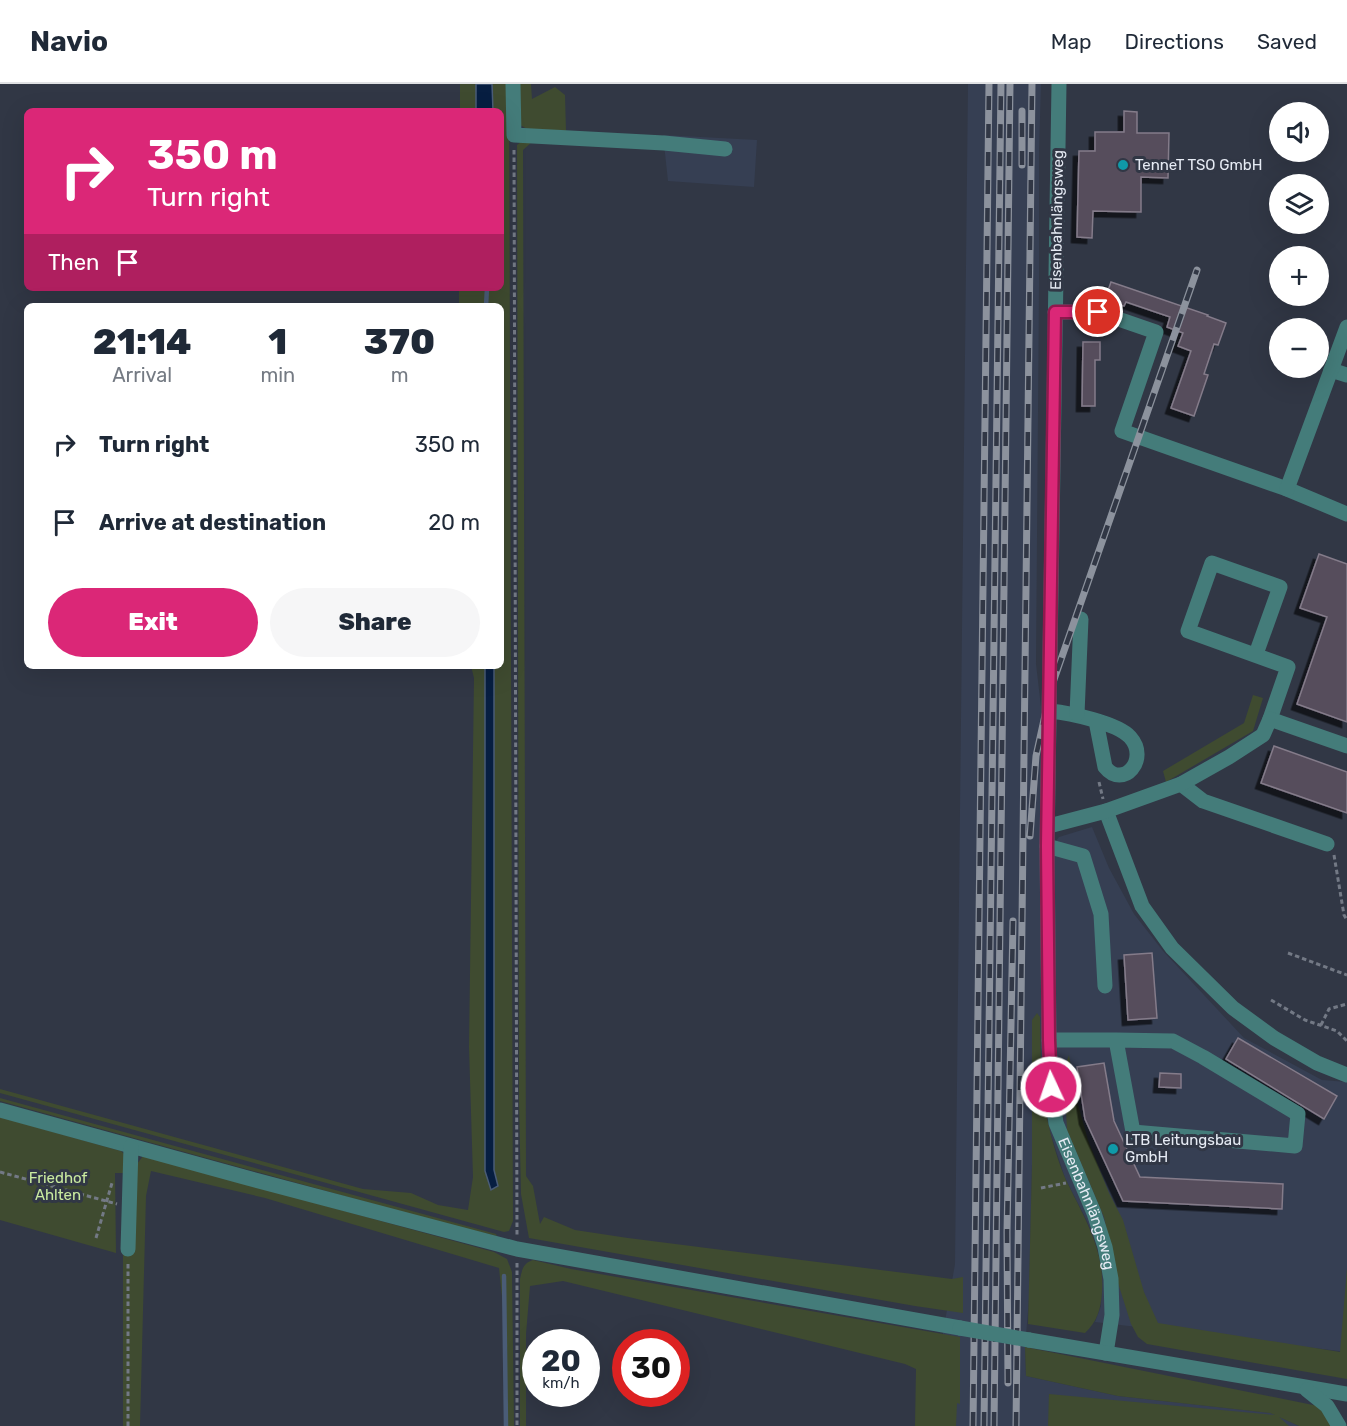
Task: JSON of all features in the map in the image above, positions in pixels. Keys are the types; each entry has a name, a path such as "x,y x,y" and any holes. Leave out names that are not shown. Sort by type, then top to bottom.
{"street":[{"path":"513,84 514,135 664,143 725,149"},
{"name":"Eisenbahnlängsweg","path":"1059,84 1047,846 1049,1040 1051,1087 1056,1123 1094,1214 1105,1247 1111,1279 1112,1315 1106,1353"},
{"path":"1055,312 1098,312 1156,332 1122,431 1287,489 1347,514"},
{"path":"1287,489 1347,327"},
{"path":"1331,370 1347,375"},
{"path":"1049,826 1106,811 1181,784 1263,735 1288,666 1188,631 1212,563 1280,586 1256,654"},
{"path":"1077,714 1081,619"},
{"path":"1050,711 1077,714 1096,722"},
{"path":"1270,719 1347,746"},
{"path":"1181,784 1203,801 1327,844"},
{"path":"1106,811 1142,906 1172,948 1233,1008 1274,1038 1317,1063 1347,1075"},
{"path":"1047,846 1083,856 1101,914 1105,986"},
{"path":"1049,1040 1116,1040 1173,1041 1298,1114 1295,1146 1133,1132 1116,1040"},
{"path":"0,1110 517,1249 1347,1394"},
{"path":"129,1250 131,1147"},
{"path":"1305,1388 1327,1406 1339,1426"},
{"path":"1346,1426 1347,1413"}],"path":[{"path":"514,135 517,1426"},
{"path":"1327,844 1334,854 1347,920"},
{"path":"1343,904 1347,900"},
{"path":"1288,953 1347,975"},
{"path":"1272,1000 1305,1020 1337,1031 1347,1041"},
{"path":"1321,1025 1329,1009 1347,1005"},
{"path":"0,1172 129,1205"},
{"path":"96,1238 112,1183"},
{"path":"1041,1188 1071,1183"},
{"path":"128,1426 129,1250"}],"shaded area":[{"path":"968,84 1041,84 1036,664 1045,741 1041,862 1059,837 1092,827 1109,868 1134,914 1163,951 1244,1038 1322,1080 1347,1082 1347,1352 1095,1322 1101,1306 1102,1269 1097,1247 1087,1221 1065,1178 1048,1126 1041,1068 1040,1017 1032,1021 1032,1165 1029,1299 1025,1347 1026,1376 1118,1396 1271,1413 1299,1426 941,1426 943,1333 955,1264"},
{"path":"663,135 757,140 754,187 668,181"}],"green space":[{"path":"460,84 509,84 513,1221 509,1231 504,1232 0,1093 0,1089 363,1189 411,1193 438,1205 468,1210 473,1177 469,1047 474,678 472,669 504,669 504,303 459,303 459,291 504,291 504,108 460,108"},
{"path":"517,84 531,84 532,99 555,87 565,95 566,131 527,129 520,125"},
{"path":"521,142 532,142 523,150 526,1176 533,1186 540,1224 544,1217 575,1230 628,1238 952,1279 963,1277 963,1313 529,1238 521,1194 519,1102 517,145"},
{"path":"1253,695 1263,698 1253,731 1166,782 1163,771 1244,723"},
{"path":"1037,1013 1040,1017 1044,1100 1056,1154 1063,1174 1092,1234 1100,1262 1101,1304 1098,1315 1085,1333 1028,1324 1032,1165 1032,1020"},
{"path":"1069,1055 1077,1101 1088,1140 1109,1193 1123,1220 1144,1292 1158,1323 1340,1352 1347,1268 1347,1379 1147,1344 1138,1337 1131,1324 1118,1283 1104,1217 1067,1130 1064,1068"},
{"path":"0,1098 497,1236 442,1223 0,1101"},
{"name":"Friedhof Ahlten","path":"0,1117 121,1151 124,1154 127,1173 115,1173 116,1253 0,1220"},
{"path":"143,1156 494,1252 507,1259 512,1272 514,1426 506,1426 506,1336 499,1268 265,1198 151,1171 146,1196 140,1426 123,1426 123,1254 137,1164"},
{"path":"530,1261 960,1337 960,1404 957,1403 956,1426 915,1426 916,1369 905,1364 563,1281 530,1286 526,1329 522,1329 522,1407 526,1407 526,1426 520,1426 520,1279 522,1270"},
{"path":"1025,1347 1318,1406 1335,1426 1299,1426 1279,1417 1289,1426 1048,1426 1049,1394 1275,1415 1118,1396 1026,1376"}],"water":[{"path":"476,84 492,84 493,108 476,108"},
{"path":"485,669 494,669 494,1170 498,1186 491,1190 485,1171"}],"building":[{"name":"TenneT TSO GmbH","path":"1124,111 1137,112 1137,133 1169,133 1168,178 1141,177 1141,212 1093,211 1092,238 1077,237 1079,151 1095,151 1095,132 1124,132"},
{"path":"1111,282 1226,323 1218,345 1214,344 1204,374 1208,375 1194,416 1171,408 1191,351 1178,346 1183,333 1167,327 1170,317 1126,302 1124,306 1105,299"},
{"path":"1083,342 1100,342 1100,360 1095,360 1095,406 1082,406"},
{"path":"1319,554 1347,564 1347,722 1297,704 1327,617 1300,608"},
{"path":"1274,746 1347,772 1347,813 1261,783"},
{"path":"1152,953 1157,1018 1128,1020 1124,955"},
{"path":"1238,1038 1337,1096 1324,1119 1226,1059"},
{"path":"1104,1063 1114,1121 1140,1177 1283,1184 1282,1209 1123,1201 1085,1119 1077,1067"},
{"path":"1160,1073 1181,1074 1181,1088 1159,1087"}],"waterway":[{"path":"486,303 487,291"},
{"path":"504,1276 506,1426"}],"railway":[{"path":"973,1426 989,84"},
{"path":"984,1426 1001,84"},
{"path":"994,1426 1010,84"},
{"path":"1016,1426 1032,84"},
{"path":"1022,111 1022,165"},
{"path":"1030,836 1036,756 1051,688 1197,270"},
{"path":"1008,1383 1007,1232 1013,921"}],"place":[{"name":"TenneT TSO GmbH","path":"1123,165"},
{"name":"LTB Leitungsbau GmbH","path":"1113,1149"}],"route":[{"path":"1051,1087 1047,846 1055,312 1098,312"}]}
